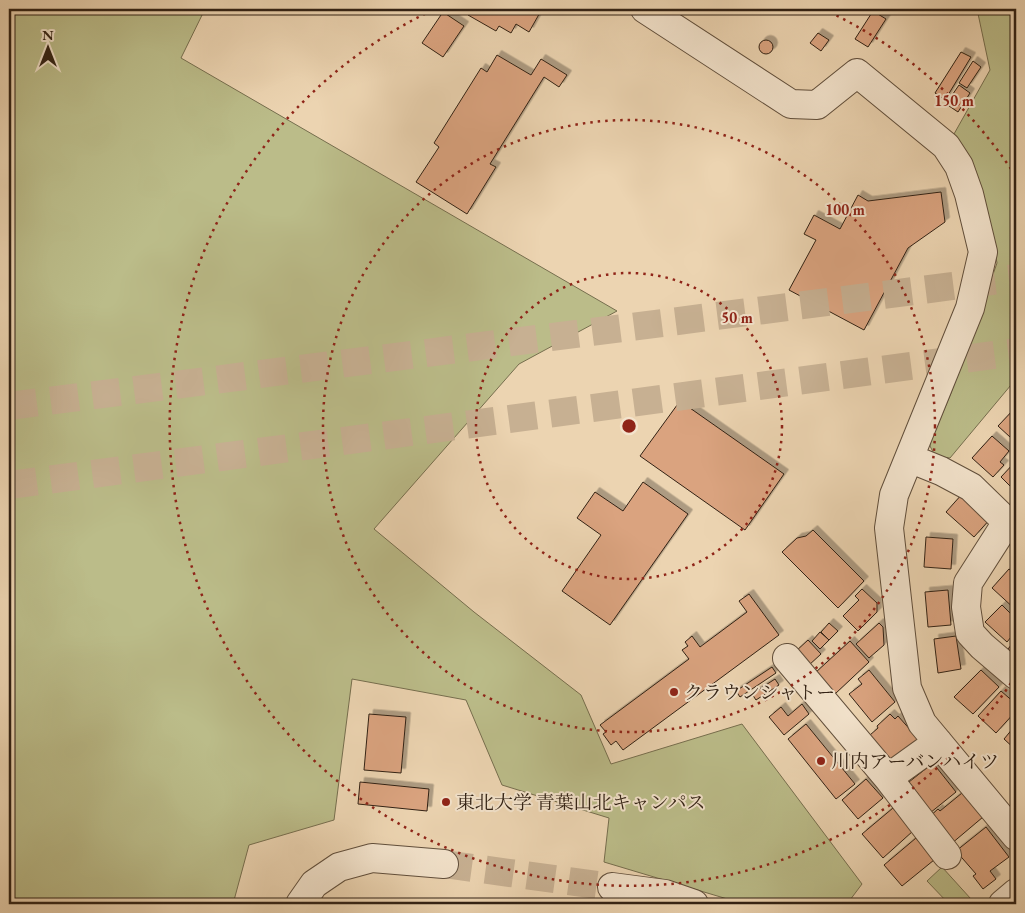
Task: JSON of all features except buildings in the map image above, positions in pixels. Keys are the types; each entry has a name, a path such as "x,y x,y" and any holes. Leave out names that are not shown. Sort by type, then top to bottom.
{"street":[{"path":"645,9 791,104 817,105 857,73 946,146 959,166 969,194 983,252 970,308 894,495 889,528 907,688 922,723 1016,836"},
{"path":"909,458 941,471 971,487 1007,522 968,583 966,607 970,633 982,646 1016,675"},
{"path":"787,658 888,778 947,855"},
{"path":"888,778 938,742"},
{"path":"300,904 314,884 339,867 372,858 444,864"},
{"path":"612,887 664,894 694,904"},
{"path":"1003,904 1016,893"}],"green space":[{"path":"9,9 205,9 181,58 617,311 519,364 374,529 474,612 581,695 611,764 742,724 862,884 847,904 744,904 604,862 609,818 502,785 466,700 352,679 334,820 249,845 233,904 9,904"},
{"path":"977,9 1016,9 1016,379 950,458 935,456 930,446 930,436 938,424 951,393 997,263 989,218 966,152 954,134 990,70"},
{"path":"942,867 971,899 965,904 949,904 927,881"}],"tunnel":[{"path":"9,406 1016,278"},
{"path":"9,485 1016,352"},
{"path":"444,864 612,887"}],"place":[{"name":"クラウンシャトー","path":"674,692"},
{"name":"川内アーバンハイツ","path":"821,761"},
{"name":"東北大学 青葉山北キャンパス","path":"446,802"}]}
